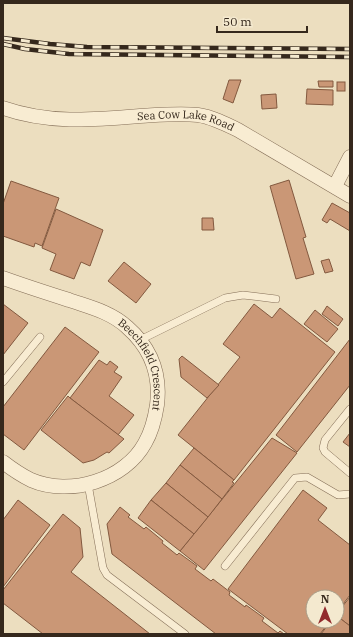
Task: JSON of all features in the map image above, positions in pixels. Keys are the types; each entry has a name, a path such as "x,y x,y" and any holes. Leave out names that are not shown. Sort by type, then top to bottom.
{"street":[{"name":"Sea Cow Lake Road","path":"3,108 30,116 72,120 176,114 199,116 221,122 238,130 350,196"},
{"path":"335,186 350,157"},
{"name":"Beechfield Crescent","path":"3,278 107,313 126,326 140,340 151,357 157,376 158,395 152,429 145,443 122,470 107,478 88,484 55,486 32,480 13,470 3,462"}],"lane":[{"path":"140,340 225,298 243,295 276,300"},
{"path":"3,382 40,337"},
{"path":"350,409 325,440 323,448 325,452 350,473"},
{"path":"225,566 295,478 307,477 338,495 350,494"},
{"path":"88,484 103,568 107,575 185,634"}],"building":[{"path":"229,80 241,80 233,103 223,99"},
{"path":"318,81 333,81 333,87 319,87"},
{"path":"337,82 345,82 345,91 337,91"},
{"path":"307,89 333,90 333,105 306,104"},
{"path":"276,94 277,108 262,109 261,95"},
{"path":"289,180 306,237 303,238 314,274 296,279 270,186"},
{"path":"11,181 59,198 42,246 35,243 34,247 3,236 3,204"},
{"path":"332,203 350,213 350,231 330,219 327,223 322,220"},
{"path":"56,209 103,230 90,266 81,262 74,279 50,270 56,254 42,248"},
{"path":"202,218 213,218 214,230 202,230"},
{"path":"329,259 333,271 325,273 321,261"},
{"path":"124,262 151,284 136,303 108,281"},
{"path":"3,304 28,323 3,355"},
{"path":"254,304 272,318 280,308 335,352 234,480 178,435 240,357 223,344"},
{"path":"327,306 343,319 338,326 322,314"},
{"path":"315,310 338,329 327,342 304,324"},
{"path":"65,327 99,352 24,450 3,434 3,407"},
{"path":"350,339 350,385 297,452 276,435"},
{"path":"182,356 219,385 207,398 181,377 179,359"},
{"path":"99,360 107,365 110,361 118,367 114,372 122,377 109,396 134,415 118,435 70,398"},
{"path":"68,396 124,439 109,453 107,452 94,460 83,463 41,430"},
{"path":"350,433 350,447 343,442"},
{"path":"272,438 297,453 204,570 180,551"},
{"path":"194,448 234,480 232,482 234,483 222,499 180,465"},
{"path":"180,465 222,499 208,517 166,483"},
{"path":"166,483 208,517 194,534 151,500"},
{"path":"303,490 327,508 318,520 350,545 350,595 345,602 345,589 305,589 305,629 324,629 320,634 288,634 228,589"},
{"path":"18,500 50,525 3,587 3,520"},
{"path":"151,500 194,534 180,551 138,518"},
{"path":"120,507 130,515 128,517 144,529 146,527 177,555 179,553 197,566 195,569 211,581 213,579 230,592 229,595 245,607 246,605 264,618 262,621 278,633 280,631 284,634 216,634 112,554 107,524"},
{"path":"63,514 80,528 83,557 71,572 150,634 43,634 3,603 3,590"},
{"path":"350,597 350,626 345,622 345,603"},
{"path":"345,622 350,626 350,634 321,634 325,629 345,629"}],"railway":[{"path":"3,38 87,47 350,49"},
{"path":"3,44 25,49 69,54 350,57"}]}
